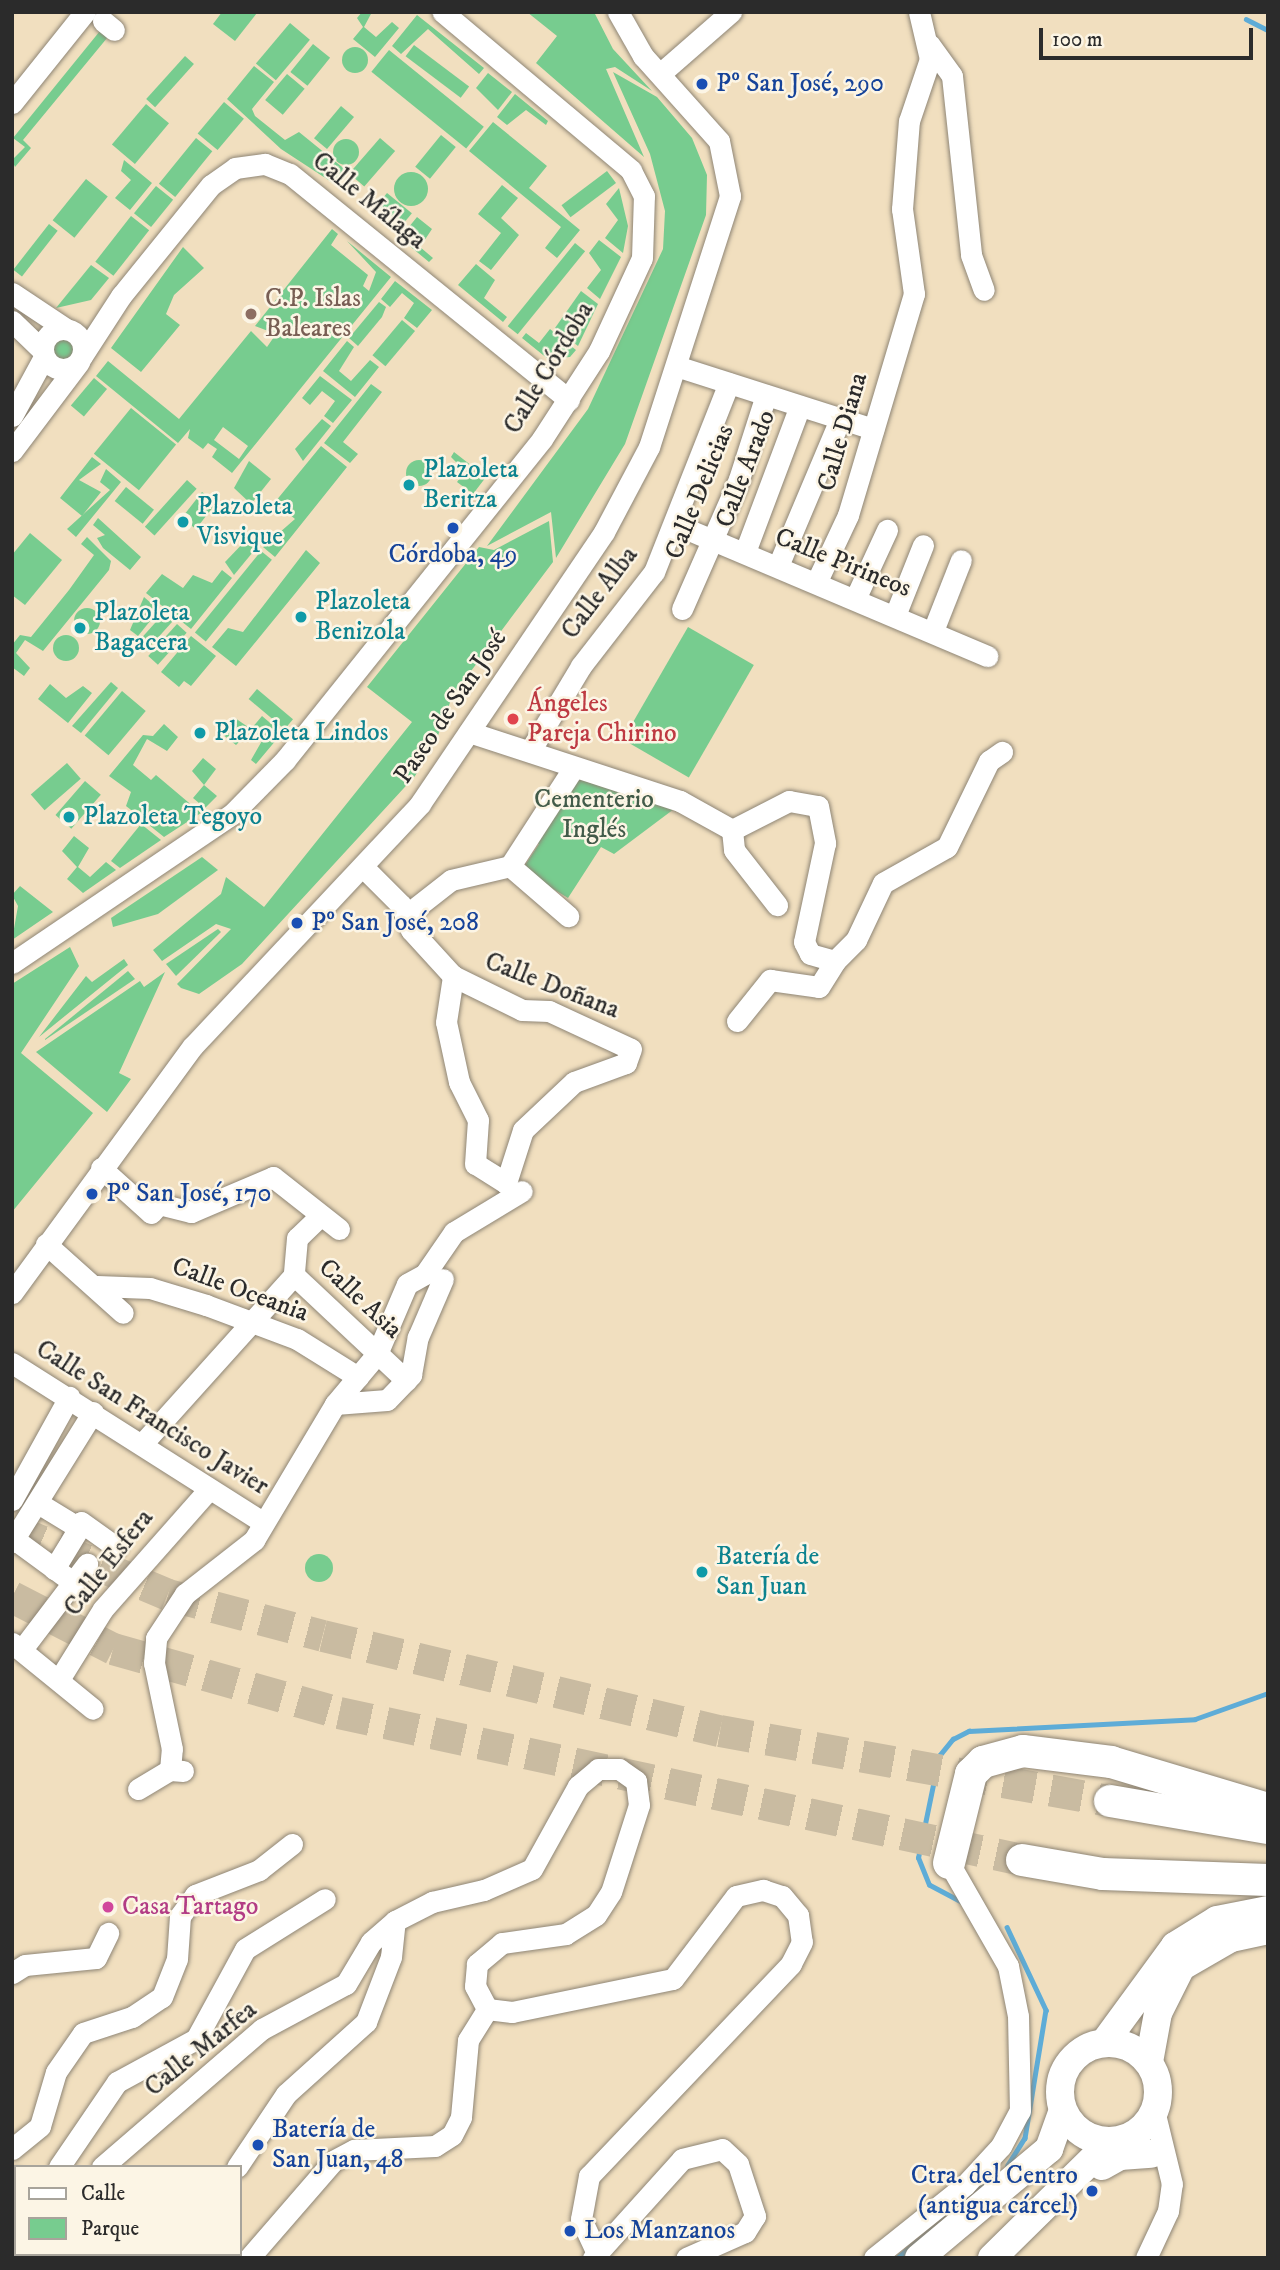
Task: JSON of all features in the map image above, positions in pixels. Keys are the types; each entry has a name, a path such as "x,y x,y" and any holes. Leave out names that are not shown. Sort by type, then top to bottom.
{"highway":[{"path":"949,1863 971,1774 983,1762 1023,1751 1111,1762 1268,1809"},
{"path":"1110,1801 1268,1828"},
{"path":"1022,1860 1103,1874 1268,1880"}],"main road":[{"path":"919,2258 1049,2149 1063,2110 1067,2067 1104,2043 1175,1946 1217,1920 1268,1910"},
{"path":"1045,2210 1088,2157 1118,2141 1154,2114 1159,2095 1149,2062 1158,2013 1181,1967 1231,1938 1268,1930"},
{"path":"1104,2043 1129,2047 1149,2062"},
{"path":"1063,2110 1081,2133 1118,2141"},
{"path":"992,2258 1045,2210 1106,2163 1150,2154"}],"street":[{"name":"Calle Córdoba","path":"12,962 205,834 260,788 566,398 642,258 643,196 631,170 602,141 443,12"},
{"name":"Paseo de San José","path":"12,1293 193,1046 364,868 420,804 604,532 649,447 679,367 730,196 719,141 661,73 618,12"},
{"path":"661,73 731,12"},
{"path":"919,12 929,44 952,76 971,255 984,290"},
{"path":"12,103 101,21"},
{"name":"Calle Diana","path":"817,581 848,515 914,294 902,209 909,121 927,76 929,44"},
{"name":"Calle Málaga","path":"12,451 80,359 121,296 211,185 235,168 265,164 290,174 566,398"},
{"path":"12,293 68,329 82,342 80,359 62,370 12,321"},
{"name":"Calle Málaga","path":"68,329 121,296"},
{"path":"12,416 43,354 49,334 68,329"},
{"path":"679,367 873,429"},
{"name":"Calle Alba","path":"530,751 581,666 654,572 677,525 729,383"},
{"name":"Calle Delicias","path":"682,609 713,540 766,395"},
{"name":"Calle Arado","path":"745,552 800,406"},
{"path":"778,566 840,419"},
{"name":"Calle Pirineos","path":"677,525 896,613 986,656"},
{"path":"856,597 887,530"},
{"path":"896,613 923,545"},
{"path":"933,631 961,560"},
{"path":"469,732 530,751 572,770 680,801 732,830"},
{"path":"737,1021 762,985 779,979 819,987 835,961 856,940 883,883 947,847 989,761 1002,752"},
{"path":"405,916 451,880 509,866 572,770"},
{"path":"732,830 789,801 818,806 825,843 804,942 810,954 835,961"},
{"path":"732,830 734,850 777,905"},
{"path":"509,866 568,916"},
{"name":"Calle Doñana","path":"364,868 405,916 435,962 453,976 522,1010 549,1011 631,1049 626,1063 575,1082 523,1130 514,1187"},
{"path":"138,1789 177,1770 153,1663 156,1638 185,1594 254,1540 261,1521 335,1404 377,1354 407,1284 425,1274 454,1232 514,1187 475,1164 478,1120 459,1082 446,1022 453,976"},
{"name":"Calle Asia","path":"101,1168 151,1213 159,1204 191,1212 273,1177 318,1218 339,1229"},
{"name":"Calle Asia","path":"318,1218 297,1238 294,1275 406,1380"},
{"path":"46,1244 97,1286 122,1312"},
{"path":"142,1444 294,1275"},
{"path":"335,1404 387,1400 406,1380 443,1279"},
{"name":"Calle Oceania","path":"97,1286 150,1288 321,1350 358,1377"},
{"name":"Calle San Francisco Javier","path":"12,1363 261,1521"},
{"path":"12,1500 69,1397"},
{"path":"74,1583 13,1540 27,1508 93,1412"},
{"name":"Calle Esfera","path":"60,1678 103,1609 209,1489"},
{"path":"27,1508 79,1528"},
{"path":"54,1569 81,1522 116,1547"},
{"path":"87,1564 74,1583 18,1646 60,1678 93,1709"},
{"name":"Calle Marfea","path":"104,2165 262,2029 346,1984 371,1942 395,1922 432,1902 484,1890 532,1869 557,1818 598,1769 619,1769 636,1781 639,1805 611,1892 596,1915 566,1934 502,1943 477,1964 475,1986 487,2009"},
{"path":"12,2149 40,2126 56,2072 82,2033 140,2013 162,1997 177,1959 180,1916 195,1895 259,1870 292,1844"},
{"path":"874,2258 965,2185 1001,2146 1020,2111 1018,2016 1008,1966 949,1863"},
{"path":"249,2258 333,2161 354,2150 435,2146 452,2135 461,2117 468,2040 487,2009 512,2012 673,1979 736,1896 762,1890 782,1896 798,1915 802,1942 791,1964 589,2176 581,2219 595,2256 682,2160 722,2149 738,2164 755,2216 745,2232 686,2258"},
{"path":"60,2165 117,2082 195,2039 245,1949 325,1899"},
{"path":"238,2165 286,2094 366,2022 390,1957 395,1922"},
{"path":"12,1973 25,1965 96,1958 108,1933"},
{"path":"1146,2258 1168,2211 1172,2183 1154,2114"},
{"path":"1118,2141 1150,2154 1172,2183"}],"green space":[{"path":"222,12 257,13 235,41 213,24"},
{"path":"362,12 372,12 364,27 376,37 392,22 399,28 375,57 353,39 363,27 357,18"},
{"path":"527,12 594,12 613,49 652,91 615,67 606,69 644,157 536,63 557,36"},
{"path":"417,15 484,68 479,74 428,29 401,54 392,46"},
{"path":"290,23 310,40 276,80 256,64"},
{"path":"104,26 112,32 23,140 31,148 15,167 12,160 25,147 13,138"},
{"path":"313,44 330,58 307,86 290,72"},
{"path":"414,45 469,87 461,98 406,56"},
{"path":"355,47 364,51 368,60 364,69 355,73 346,69 342,60 346,51"},
{"path":"389,50 484,127 466,149 371,72"},
{"path":"185,56 194,64 155,107 146,99"},
{"path":"254,66 274,82 252,109 255,116 285,140 299,132 347,171 336,185 281,149 227,99"},
{"path":"613,72 657,97 692,138 707,175 706,215 625,444 556,558 551,512 487,546 588,409 663,249 665,211 650,154"},
{"path":"488,73 512,92 498,110 476,88"},
{"path":"287,74 305,89 283,115 265,100"},
{"path":"515,94 548,121 546,125 526,110 507,125 497,117"},
{"path":"224,102 244,119 218,150 198,133"},
{"path":"146,104 169,123 135,164 112,145"},
{"path":"341,106 354,117 327,149 314,138"},
{"path":"493,122 547,166 529,188 580,230 557,258 545,248 561,227 469,151"},
{"path":"441,135 456,147 430,179 415,167"},
{"path":"196,138 212,151 175,197 159,184"},
{"path":"380,138 395,151 364,187 349,173"},
{"path":"346,139 355,143 359,152 355,161 346,165 337,161 333,152 337,143"},
{"path":"124,160 152,183 130,210 115,198 131,180 121,171"},
{"path":"607,171 616,183 571,217 561,205"},
{"path":"411,172 423,177 428,189 423,201 411,206 399,201 394,189 399,177"},
{"path":"86,179 108,197 74,238 53,220"},
{"path":"502,185 518,198 501,218 519,235 491,270 479,261 501,233 478,214"},
{"path":"156,186 173,200 151,227 134,213"},
{"path":"619,188 628,226 623,253 605,238 618,220 606,204"},
{"path":"387,193 412,213 402,226 377,205"},
{"path":"131,216 149,230 113,276 95,262"},
{"path":"417,217 432,229 420,247 433,258 429,262 400,238"},
{"path":"49,224 58,231 22,276 13,270"},
{"path":"332,229 338,234 331,245 368,275 363,286 369,291 376,272 347,241 391,277 232,473 212,457 217,449 208,443 203,449 188,438 190,429 178,443 96,376 108,361 179,419 251,331 267,347 276,334 255,326","holes":["223,427 248,446 239,459 214,440"]},
{"path":"599,240 621,257 600,299 587,288 601,270 589,253"},
{"path":"575,243 585,251 518,334 508,326"},
{"path":"183,247 204,268 174,295 166,314 180,325 141,372 111,348"},
{"path":"476,264 495,280 484,298 507,317 503,322 458,285"},
{"path":"91,265 109,278 91,300 56,308"},
{"path":"395,281 432,310 417,328 404,318 414,303 402,293 390,307 381,299"},
{"path":"581,291 598,304 578,346 555,328"},
{"path":"379,302 386,307 382,317 358,346 349,338"},
{"path":"402,320 415,331 385,366 372,355"},
{"path":"550,329 576,350 570,357 548,359 522,338 526,333 539,343"},
{"path":"62,335 72,339 76,349 72,359 62,363 52,359 48,349 52,339"},
{"path":"347,341 354,347 339,371 351,381 370,360 379,367 355,397 323,371"},
{"path":"320,376 352,400 333,423 324,416 335,401 322,391 310,405 302,398"},
{"path":"94,378 107,389 84,417 71,406"},
{"path":"371,384 382,392 343,442 358,454 350,463 324,443"},
{"path":"131,408 176,445 139,490 94,454"},
{"path":"322,419 331,426 303,461 295,449"},
{"path":"321,446 347,467 275,557 263,547 295,519 275,502"},
{"path":"454,452 486,477 473,494 457,482 465,471 451,457"},
{"path":"92,457 101,464 79,480 101,492 82,516 60,498"},
{"path":"419,460 428,464 432,473 428,482 419,486 410,482 406,473 410,464"},
{"path":"249,461 271,479 251,504 234,488"},
{"path":"106,469 121,482 76,537 67,529 110,490 100,482"},
{"path":"187,480 197,489 155,536 145,527"},
{"path":"126,487 154,510 143,524 115,501"},
{"path":"202,492 216,503 196,529 182,518"},
{"path":"98,518 141,557 130,570 103,548 97,538 105,535 93,525"},
{"path":"549,521 553,562 456,691 450,687 446,693 452,697 436,741 415,776 242,964 199,994 181,988 177,984 231,929 216,924 162,961 153,950 221,894 226,877 264,907 412,722 367,687 479,547 494,550"},
{"path":"30,533 62,560 25,605 12,595 12,555"},
{"path":"87,537 111,561 109,570 43,651 25,640 16,653 30,668 24,676 12,667 12,645 20,635 31,637 94,555 81,544"},
{"path":"247,539 257,547 234,575 225,562"},
{"path":"306,550 320,563 236,666 212,647 228,628 243,632"},
{"path":"261,551 272,560 206,641 195,633"},
{"path":"222,570 232,578 191,629 146,593 162,574 183,588 193,575 212,583"},
{"path":"144,597 159,610 138,636 130,630"},
{"path":"87,608 96,612 100,621 96,630 87,634 78,630 74,621 78,612"},
{"path":"164,613 173,621 145,651 137,643"},
{"path":"177,624 187,633 158,665 148,656"},
{"path":"688,627 754,665 689,778 623,740"},
{"path":"66,635 76,638 79,648 76,658 66,661 56,658 53,648 56,638"},
{"path":"191,636 216,656 191,686 184,681 179,687 161,672"},
{"path":"111,682 118,688 81,733 72,726"},
{"path":"50,684 66,698 83,686 92,693 68,723 38,699"},
{"path":"257,689 293,719 285,729 249,699"},
{"path":"122,691 146,711 108,755 85,735"},
{"path":"262,716 282,733 256,764 251,760 263,739 251,730 236,745 222,734 235,718 251,729"},
{"path":"164,724 178,737 167,751 147,739 133,765 151,780 156,775 201,813 164,837 144,821 151,811 140,817 126,806 131,792 109,776 143,735 153,736"},
{"path":"203,758 216,769 204,785 192,771"},
{"path":"67,763 81,779 45,810 31,794"},
{"name":"Cementerio Inglés","path":"580,778 674,809 614,854 601,847 568,898 522,870 539,844 533,839"},
{"path":"85,781 101,795 71,829 55,815"},
{"path":"204,785 217,796 205,808 193,798"},
{"path":"141,824 161,840 120,868 111,861"},
{"path":"74,836 89,848 78,867 90,877 106,862 116,870 83,893 67,879 77,867 62,851"},
{"path":"202,857 218,870 158,914 113,927 111,918"},
{"path":"20,886 53,912 12,940 18,906 12,895"},
{"path":"218,929 221,932 176,976 166,964"},
{"path":"70,947 79,966 21,1053 93,1113 12,1212 12,984"},
{"path":"124,959 128,965 39,1037 86,976 92,982"},
{"path":"128,971 135,979 45,1040 45,1039"},
{"path":"165,972 119,1073 131,1079 107,1112 36,1052 140,981 144,987"},
{"path":"319,1554 329,1558 333,1568 329,1578 319,1582 309,1578 305,1568 309,1558"}],"waterway":[{"path":"1246,19 1268,30"},
{"path":"963,1903 929,1885 918,1858 939,1756 953,1739 969,1731 1195,1719 1268,1693"},
{"path":"1007,1927 1046,2010 1025,2138 1008,2165"},
{"path":"897,2258 999,2173"}],"tunnel":[{"path":"12,1529 168,1595 323,1636 720,1731 1110,1801"},
{"path":"12,1597 113,1649 339,1713 1022,1860"}],"place":[{"name":"Pº San José, 290","path":"702,84"},
{"name":"C.P. Islas Baleares","path":"251,314"},
{"name":"Plazoleta Beritza","path":"409,485"},
{"name":"Plazoleta Visvique","path":"183,522"},
{"name":"Córdoba, 49","path":"453,528"},
{"name":"Plazoleta Benizola","path":"301,617"},
{"name":"Plazoleta Bagacera","path":"80,628"},
{"name":"Ángeles Pareja Chirino","path":"513,719"},
{"name":"Plazoleta Lindos","path":"200,733"},
{"name":"Plazoleta Tegoyo","path":"69,817"},
{"name":"Pº San José, 208","path":"297,923"},
{"name":"Pº San José, 170","path":"92,1194"},
{"name":"Batería de San Juan","path":"702,1572"},
{"name":"Casa Tartago","path":"108,1907"},
{"name":"Batería de San Juan, 48","path":"258,2145"},
{"name":"Ctra. del Centro (antigua cárcel)","path":"1092,2191"},
{"name":"Los Manzanos","path":"570,2231"}]}
